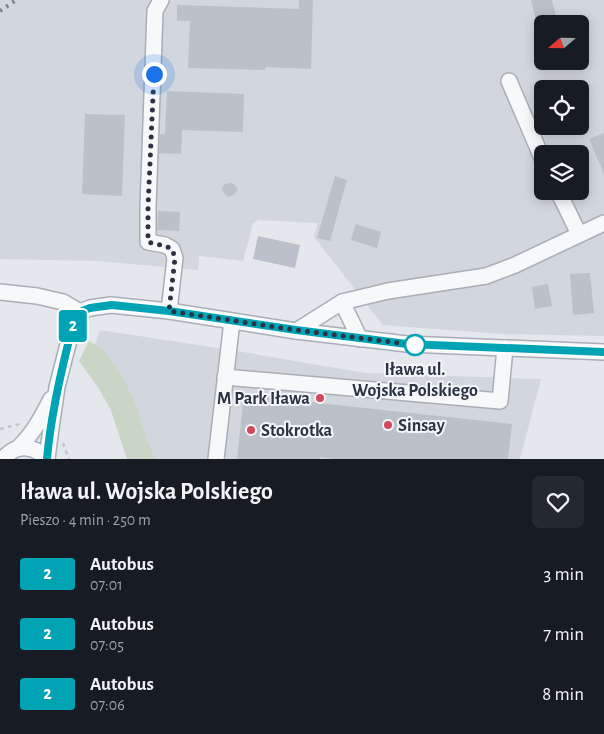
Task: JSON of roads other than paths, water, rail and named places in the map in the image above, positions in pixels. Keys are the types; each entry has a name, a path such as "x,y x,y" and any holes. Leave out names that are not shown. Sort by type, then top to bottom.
{"street":[{"path":"160,0 155,11 148,242 172,249 175,258 169,311"},
{"path":"509,81 536,145"},
{"path":"562,200 579,234"},
{"path":"296,330 342,302 388,291 486,276 515,265 604,223"},
{"path":"0,292 37,296 63,302 80,312"},
{"path":"342,302 360,339"},
{"path":"47,459 50,428 58,387 74,321 80,312 90,308 112,305 169,311 360,339 407,344 604,352"},
{"path":"216,459 232,321"},
{"path":"225,377 500,401 505,348"},
{"path":"8,452 29,438 58,387"},
{"path":"8,452 26,447 35,449 47,459"}],"railway":[{"path":"0,11 16,0"}],"place":[{"name":"Iława ul. Wojska Polskiego","path":"415,345"},
{"name":"M Park Iława","path":"320,398"},
{"name":"Sinsay","path":"388,425"},
{"name":"Stokrotka","path":"251,430"}]}
